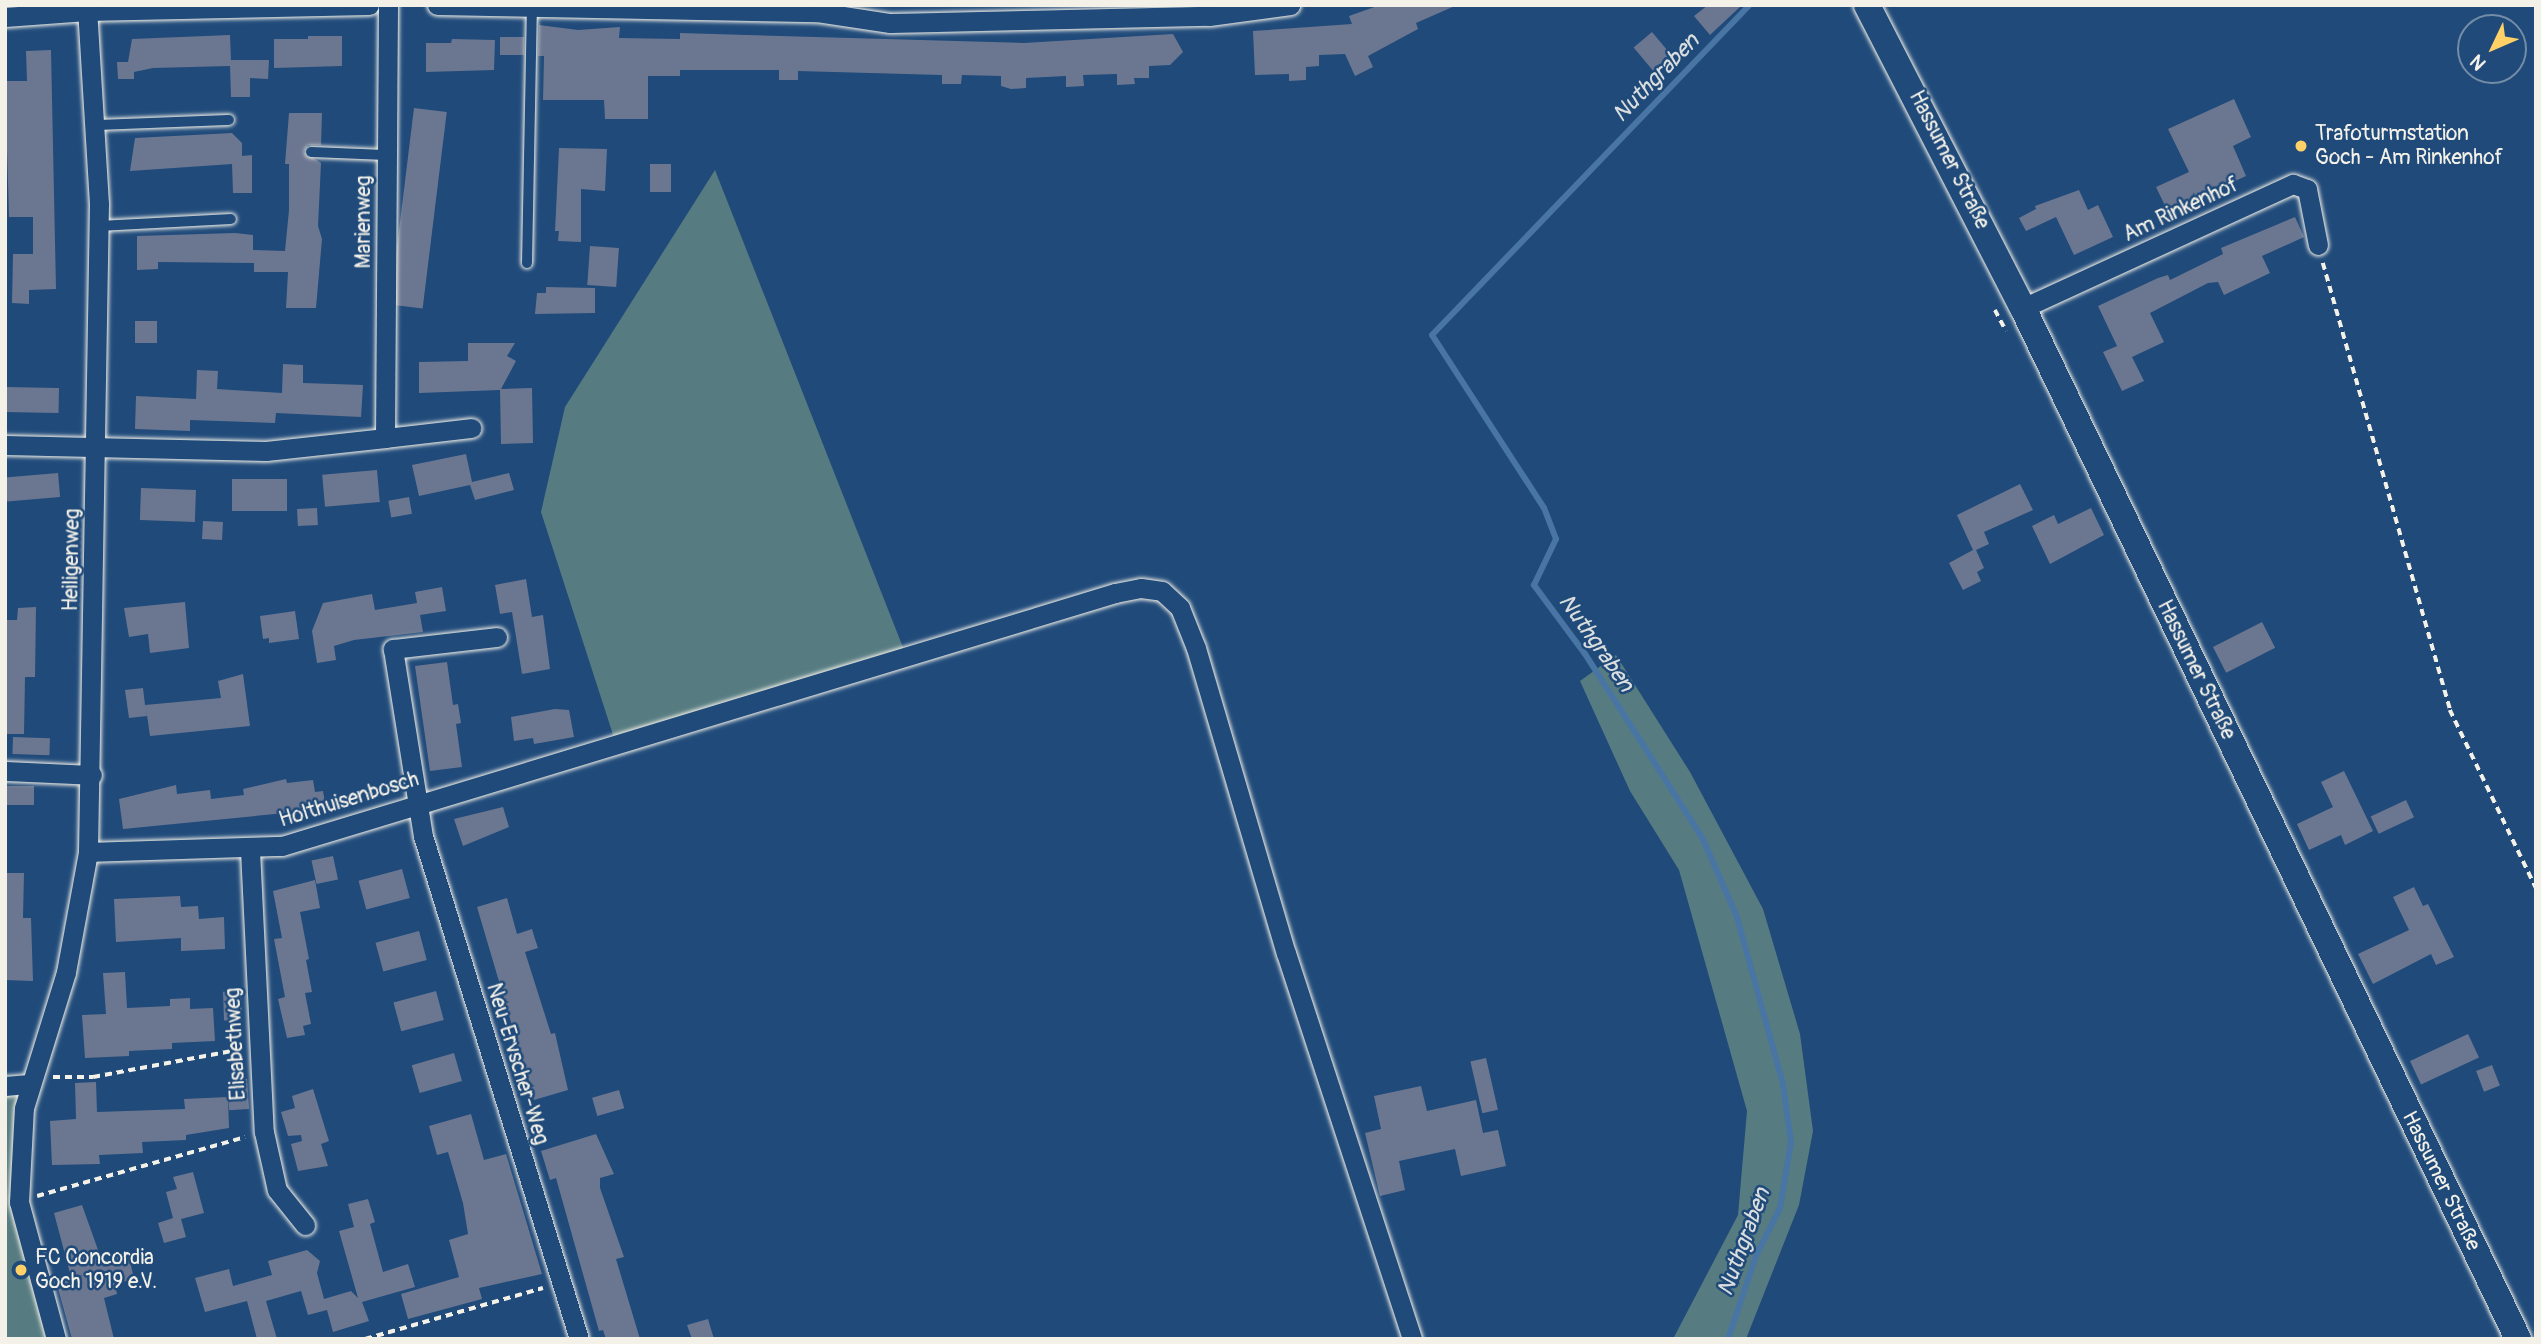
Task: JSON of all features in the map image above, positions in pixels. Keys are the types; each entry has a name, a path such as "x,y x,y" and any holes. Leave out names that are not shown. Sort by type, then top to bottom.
{"street":[{"path":"5,18 87,8 369,5"},
{"name":"Marienweg","path":"385,438 388,5"},
{"path":"437,5 817,12 890,23 1209,11 1290,5"},
{"name":"Hassumer Straße","path":"1867,5 2023,308 2518,1339"},
{"name":"Heiligenweg","path":"56,1339 19,1202 24,1108 66,972 88,852 92,775 99,226 96,125 87,8"},
{"name":"Am Rinkenhof","path":"2023,308 2293,184 2307,189 2318,245"},
{"path":"5,445 266,451 471,428"},
{"name":"Holthuisenbosch","path":"88,852 250,850 282,846 420,801 617,747 1115,593 1141,588 1162,591 1180,608 1196,648 1286,953 1412,1339"},
{"name":"Neu-Ervscher-Weg","path":"497,637 393,649 420,801 423,836 579,1339"},
{"path":"5,771 92,775"},
{"name":"Elisabethweg","path":"250,850 264,1132 277,1190 306,1225"},
{"path":"5,1086 31,1080"}],"lane":[{"path":"527,263 532,6"},
{"path":"96,125 229,120"},
{"path":"311,152 387,155"},
{"path":"99,226 231,219"}],"path":[{"path":"2318,245 2450,710 2536,888"},
{"path":"31,1080 93,1077 258,1046"},
{"path":"19,1202 264,1132"},
{"path":"365,1339 561,1283"}],"green space":[{"path":"715,170 906,655 617,747 541,512 565,407"},
{"path":"1616,655 1690,772 1763,909 1800,1034 1813,1131 1799,1205 1746,1339 1673,1339 1738,1215 1747,1111 1679,870 1630,791 1580,681"},
{"name":"FC Concordia Goch 1919 e.V.","path":"29,1084 19,1202 56,1339 5,1339 5,1086"}],"building":[{"path":"1380,5 1457,5 1416,23 1418,29 1368,56 1373,67 1355,76 1345,54 1319,55 1319,66 1306,67 1306,80 1289,81 1289,74 1255,75 1253,31 1352,24 1349,16"},
{"path":"1708,5 1742,5 1710,35 1694,16"},
{"path":"539,25 578,30 620,27 619,38 680,39 680,33 1024,43 1173,34 1183,52 1170,65 1149,66 1149,78 1134,78 1135,84 1117,85 1117,74 1083,75 1084,86 1066,87 1066,76 1026,78 1026,88 1011,89 1001,86 1001,76 962,75 961,84 942,84 942,75 798,71 798,80 779,80 779,70 680,70 680,76 648,76 648,119 605,119 604,100 543,100 544,56 538,56"},
{"path":"1652,32 1671,55 1653,70 1634,47"},
{"path":"230,35 231,60 269,60 268,79 250,78 250,97 231,97 230,66 153,68 134,72 134,79 118,79 117,62 128,62 132,39"},
{"path":"308,36 342,36 342,66 274,68 274,39 308,39"},
{"path":"500,37 524,37 524,55 500,55"},
{"path":"452,39 495,40 494,70 426,72 426,43 451,43"},
{"path":"51,50 56,289 29,290 29,304 12,303 13,254 33,254 33,217 9,217 5,81 27,81 26,51"},
{"path":"2234,99 2251,137 2233,146 2246,176 2168,212 2156,187 2189,172 2168,129"},
{"path":"414,108 447,112 423,309 390,305"},
{"path":"289,113 322,113 321,145 308,145 304,152 321,163 318,226 322,239 316,308 286,308 288,272 254,272 254,263 158,262 158,269 137,270 137,236 235,233 253,235 253,250 285,251 289,210 289,164 285,164"},
{"path":"232,133 242,143 242,156 252,155 252,193 233,193 232,164 130,171 135,138"},
{"path":"559,148 607,149 605,191 581,189 581,242 558,241 559,231 555,231"},
{"path":"650,164 671,164 671,192 650,192"},
{"path":"2079,190 2088,210 2098,205 2113,237 2074,255 2056,217 2026,231 2019,218 2036,209 2035,206"},
{"path":"2295,217 2304,237 2262,256 2270,273 2224,295 2218,282 2208,283 2150,313 2164,342 2132,357 2144,381 2122,391 2103,352 2117,346 2098,306 2158,278 2168,275 2170,280 2223,254 2221,248"},
{"path":"590,246 619,248 616,287 587,285"},
{"path":"546,287 595,288 595,313 535,314 537,293 546,293"},
{"path":"135,321 157,321 157,343 135,343"},
{"path":"468,343 515,343 507,356 516,361 501,389 532,388 533,443 501,444 500,390 419,393 419,362 468,361"},
{"path":"283,364 303,365 303,383 363,385 361,417 276,413 275,423 190,420 190,431 135,429 136,396 196,399 197,370 218,371 217,389 282,393"},
{"path":"5,387 59,388 59,413 5,412"},
{"path":"466,454 472,482 509,473 514,490 475,500 470,485 419,496 412,465"},
{"path":"377,470 380,502 325,507 322,475"},
{"path":"58,473 60,497 7,502 5,478"},
{"path":"232,479 287,479 287,511 232,511"},
{"path":"2020,484 2033,510 1984,532 1989,544 1976,550 1984,568 1977,572 1981,581 1963,590 1949,563 1973,550 1957,515"},
{"path":"141,488 196,490 195,522 140,520"},
{"path":"409,497 412,514 391,517 388,501"},
{"path":"317,508 318,525 298,526 297,509"},
{"path":"2091,508 2104,535 2050,564 2032,526 2054,515 2058,524"},
{"path":"203,521 223,522 222,540 202,539"},
{"path":"526,579 532,617 543,615 550,669 522,674 512,612 500,614 495,585"},
{"path":"442,587 446,611 420,615 423,632 354,640 334,646 336,660 317,663 312,631 323,603 372,594 375,610 417,603 415,592"},
{"path":"185,602 189,648 150,653 148,634 129,637 124,608"},
{"path":"36,607 35,677 25,677 24,734 5,734 6,620 17,620 18,608"},
{"path":"295,611 299,639 269,643 269,638 263,639 260,616"},
{"path":"2262,622 2275,648 2226,673 2213,647"},
{"path":"447,662 453,705 458,704 461,723 456,724 462,767 430,771 415,666"},
{"path":"243,674 250,726 150,736 146,708 147,716 129,718 125,690 143,688 145,705 221,698 218,681"},
{"path":"555,709 569,710 574,737 534,744 533,738 514,741 511,717"},
{"path":"13,737 50,738 49,755 12,754"},
{"path":"2344,771 2373,831 2345,845 2341,835 2309,850 2297,824 2333,807 2321,782"},
{"path":"286,779 287,783 313,780 315,792 323,791 326,809 123,829 119,799 176,785 177,794 210,790 211,799 244,795 243,789"},
{"path":"5,786 34,786 34,805 5,805"},
{"path":"2406,800 2414,817 2379,834 2371,816"},
{"path":"503,807 509,827 463,846 454,819"},
{"path":"333,856 338,879 316,884 311,861"},
{"path":"402,869 410,898 366,910 359,881"},
{"path":"5,873 24,873 23,918 31,918 33,981 5,980"},
{"path":"315,880 320,908 300,912 309,959 306,960 312,992 305,993 311,1024 303,1026 305,1035 287,1038 278,999 285,997 274,939 282,938 273,891"},
{"path":"2414,887 2423,906 2428,904 2454,957 2436,965 2431,954 2373,984 2358,954 2409,930 2393,897"},
{"path":"180,896 181,907 198,906 199,919 224,917 225,949 181,951 181,938 116,942 114,899"},
{"path":"507,898 517,934 532,929 538,948 525,952 551,1034 555,1033 568,1090 534,1100 477,907"},
{"path":"419,931 427,960 383,972 376,943"},
{"path":"125,972 127,1008 170,1006 170,999 190,998 190,1009 213,1008 215,1041 172,1043 172,1049 129,1051 129,1056 85,1058 82,1015 106,1014 103,973"},
{"path":"241,991 242,1020 224,1021 223,992"},
{"path":"436,991 444,1020 401,1031 393,1002"},
{"path":"2468,1034 2479,1058 2421,1085 2410,1061"},
{"path":"454,1053 462,1081 420,1093 412,1065"},
{"path":"1486,1058 1498,1110 1482,1113 1470,1062"},
{"path":"2492,1065 2500,1086 2484,1092 2476,1071"},
{"path":"247,1079 249,1109 229,1110 227,1080"},
{"path":"96,1082 97,1112 185,1109 184,1099 228,1097 229,1128 186,1135 186,1140 142,1142 143,1153 99,1155 100,1164 52,1165 50,1121 76,1119 75,1083"},
{"path":"1421,1086 1427,1111 1476,1100 1483,1133 1498,1130 1506,1166 1461,1176 1455,1149 1399,1161 1405,1190 1380,1196 1365,1133 1381,1129 1374,1096"},
{"path":"313,1089 329,1141 321,1144 328,1166 298,1171 291,1144 302,1141 301,1135 288,1136 281,1112 295,1108 292,1096"},
{"path":"619,1090 624,1108 597,1116 592,1098"},
{"path":"471,1114 484,1160 506,1154 542,1274 479,1288 482,1299 408,1319 401,1294 459,1277 449,1240 468,1234 463,1203 448,1152 437,1155 429,1126"},
{"path":"596,1134 614,1174 600,1178 600,1188 624,1257 616,1259 640,1339 606,1339 603,1330 599,1331 556,1178 550,1180 541,1151"},
{"path":"193,1172 204,1213 181,1219 186,1237 164,1243 158,1223 173,1218 166,1192 177,1189 173,1177"},
{"path":"368,1199 375,1222 370,1224 383,1272 408,1264 415,1287 362,1302 369,1321 333,1332 327,1310 308,1315 301,1291 266,1301 277,1339 257,1339 247,1301 205,1312 195,1278 229,1269 233,1286 272,1275 268,1261 307,1250 320,1261 317,1273 324,1299 351,1291 358,1298 339,1231 354,1227 348,1204"},
{"path":"82,1205 102,1261 128,1254 134,1278 115,1285 117,1294 104,1298 114,1339 72,1339 56,1281 71,1277 54,1213"},
{"path":"708,1319 714,1339 692,1339 687,1325"}],"waterway":[{"name":"Nuthgraben","path":"1728,1339 1756,1256 1780,1208 1791,1142 1783,1084 1737,917 1703,839 1585,654 1534,585 1556,539 1544,508 1432,335 1750,5"}],"place":[{"name":"Trafoturmstation Goch - Am Rinkenhof","path":"2301,146"},
{"name":"FC Concordia Goch 1919 e.V.","path":"21,1270"}]}
